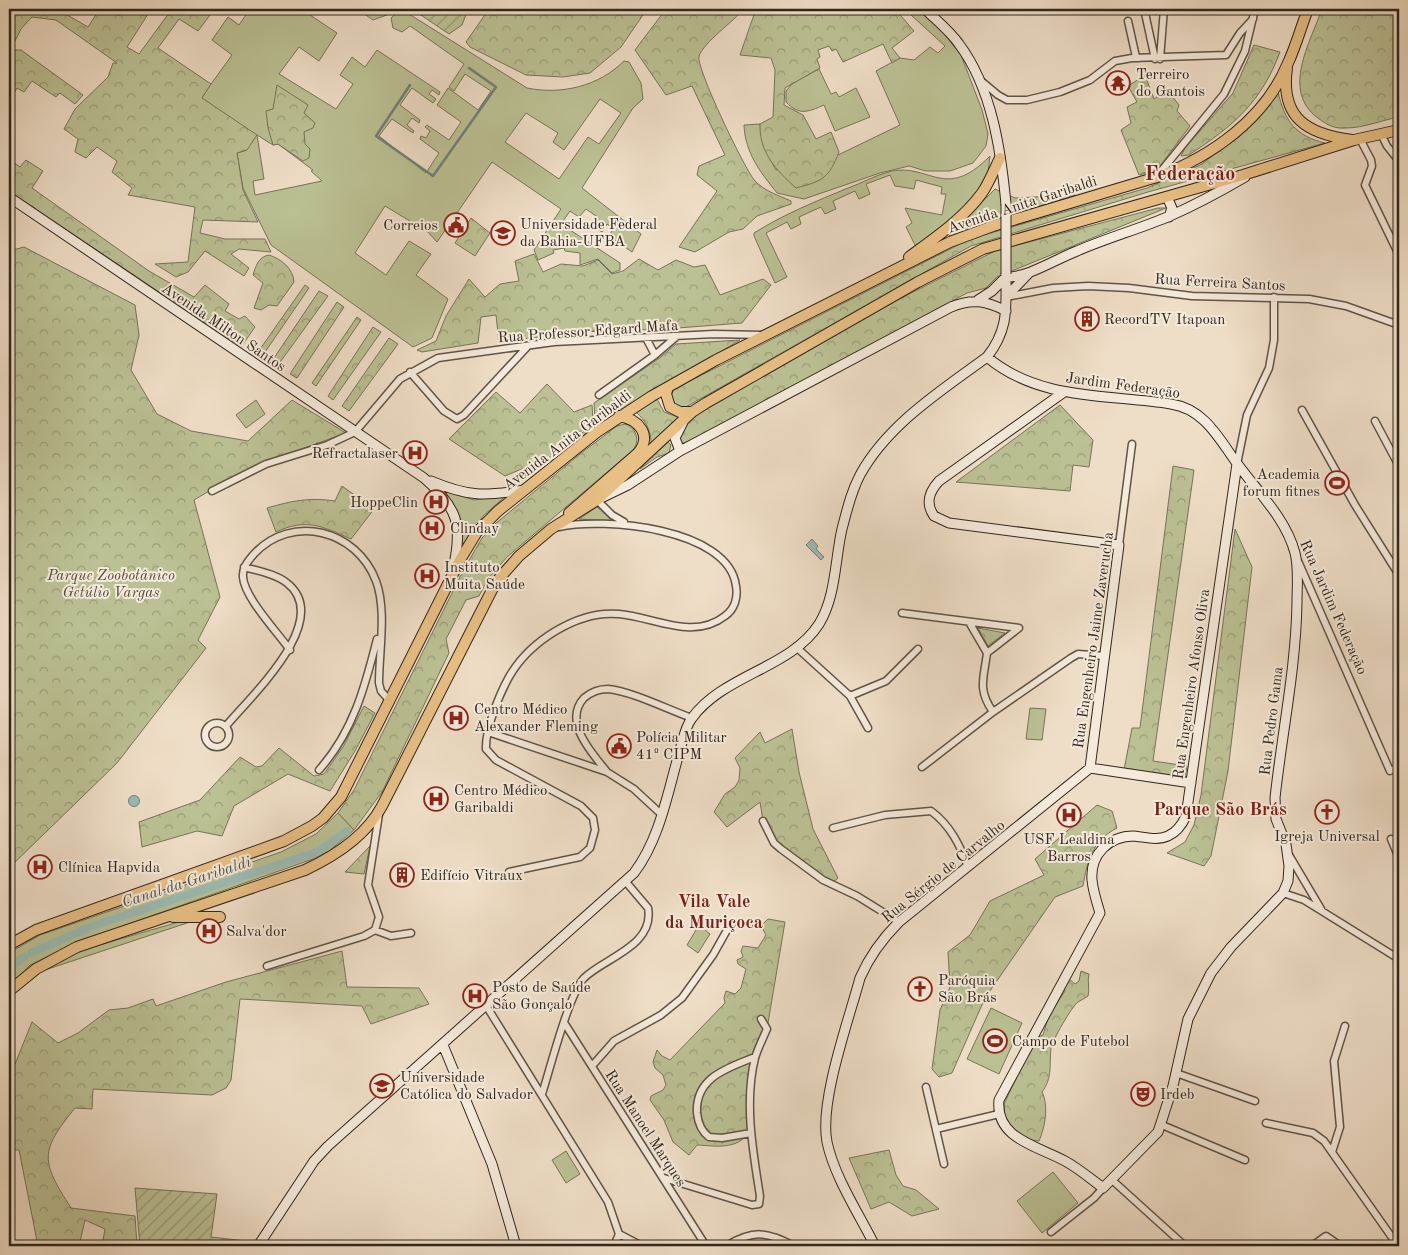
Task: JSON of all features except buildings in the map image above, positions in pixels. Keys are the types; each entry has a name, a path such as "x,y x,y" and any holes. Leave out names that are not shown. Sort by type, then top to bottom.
{"main road":[{"name":"Avenida Anita Garibaldi","path":"9,945 36,930 269,847 312,826 323,818 341,797 451,576 478,532 498,511 619,416 763,334 973,233 1157,177 1184,166 1229,138 1255,114 1288,65 1308,9"},
{"name":"Avenida Anita Garibaldi","path":"1288,65 1286,95 1295,117 1315,131 1357,140"},
{"name":"Avenida Anita Garibaldi","path":"9,991 36,969 63,953 318,864 350,843 380,811 496,582 519,556 551,529 597,500 692,412 918,282 971,254 1022,236 1167,197 1357,140 1399,130"},
{"path":"884,276 936,237 974,203 983,191 1000,158"},
{"path":"668,387 666,394 670,407 680,412 692,412"},
{"path":"551,529 638,453 644,445 645,435 639,425 632,420 619,416"},
{"path":"165,917 220,917"}],"street":[{"path":"258,1246 314,1161 355,1121 487,1007 626,882 646,855 692,718 721,692 796,647 809,636 826,610 847,510 861,474 885,443 914,412 987,357 1003,333 1006,311 1006,204 1000,158 992,123 977,77 958,42 924,9"},
{"path":"1157,59 1164,9"},
{"path":"1157,177 1224,94 1246,51 1255,9"},
{"path":"1145,12 1157,59"},
{"path":"977,77 998,95 1016,101 1043,97 1090,80 1115,61 1139,58 1157,59 1226,55 1240,33 1253,19"},
{"path":"1128,21 1136,57 1139,58"},
{"path":"1381,134 1387,146 1399,161"},
{"path":"1357,140 1371,160 1372,166 1365,185 1399,254"},
{"name":"Avenida Anita Garibaldi","path":"597,500 628,485 680,451 952,307 978,300 992,291 1006,276 1019,277 1028,274 1048,262 1169,217 1253,172"},
{"name":"Avenida Milton Santos","path":"9,197 424,478 448,502 457,522 458,544 451,576"},
{"path":"1167,197 1172,208 1169,217"},
{"name":"Avenida Anita Garibaldi","path":"1006,297 1028,274"},
{"name":"Rua Ferreira Santos","path":"1006,297 1053,288 1088,286 1129,288 1192,296 1309,299 1346,306 1399,325"},
{"path":"1237,464 1247,415 1269,368 1274,340 1274,297"},
{"path":"978,300 1006,311"},
{"name":"Rua Professor Edgard Mafa","path":"354,432 392,386 410,372 438,358 554,342 763,334"},
{"path":"599,395 655,355 676,337"},
{"path":"646,338 655,355"},
{"path":"410,372 444,411 457,419 464,415 528,346"},
{"name":"Jardim Federação","path":"987,357 1003,370 1024,380 1064,392 1186,407 1205,420 1237,464"},
{"path":"1064,392 939,481 929,495 930,510 940,520 949,523 1120,545"},
{"path":"1302,410 1354,505 1399,575"},
{"name":"Avenida Anita Garibaldi","path":"680,451 675,438 684,420"},
{"path":"1375,421 1399,466"},
{"path":"212,491 266,464 327,445 354,432"},
{"name":"Rua Engenheiro Jaime Zaverucha","path":"1132,444 1090,768 1191,782"},
{"name":"Rua Jardim Federação","path":"1237,464 1267,501 1283,527 1390,771 1399,767"},
{"name":"Rua Engenheiro Afonso Oliva","path":"1000,1114 1002,1092 1100,914 1092,880 1092,868 1099,852 1109,843 1125,837 1162,838 1175,832 1186,816 1237,464"},
{"name":"Avenida Milton Santos","path":"424,478 471,495 482,496 524,490"},
{"path":"597,500 612,515 627,524"},
{"path":"509,872 580,857 590,848 593,842 595,824 593,818 581,806 496,760 486,749 488,732 501,692 513,671 535,646 562,627 591,618 617,614 683,627 695,627 718,621 733,609 736,598 735,579 721,559 704,547 682,536 627,524 583,523 551,529"},
{"path":"290,650 245,587 242,574 244,567 261,546 283,534 298,530 313,530 340,538 351,546 370,568 380,596 379,682 381,692 389,700"},
{"name":"Rua Pedro Gama","path":"1283,894 1289,873 1288,854 1276,819 1275,798 1297,621 1295,553"},
{"path":"226,726 290,650 299,628 300,609 293,589 278,577 244,567"},
{"path":"902,613 1019,628 987,652"},
{"path":"969,622 987,652 982,691 985,701 993,712"},
{"path":"319,770 343,740 360,704 380,626"},
{"path":"796,647 850,696 868,728"},
{"path":"850,696 886,681 918,649"},
{"path":"922,767 993,712 1078,654 1105,656"},
{"path":"607,772 584,741 578,729 578,710 582,700 590,693 598,690 617,690 692,718"},
{"path":"488,732 607,772 634,789 661,814"},
{"name":"Rua Sérgio de Carvalho","path":"875,1246 830,1154 827,1141 826,1115 860,978 877,945 899,922 1090,768"},
{"path":"267,966 364,936 375,930 379,917 368,885 380,811"},
{"path":"833,828 885,815 930,811 940,818 958,842 968,867"},
{"path":"763,821 774,843 781,849 823,880 857,896 899,922"},
{"path":"1391,839 1399,858"},
{"path":"1288,854 1321,910"},
{"path":"542,1094 578,985 593,971 631,946 647,924 648,908 626,882"},
{"path":"1051,1232 1094,1198 1154,1137 1162,1125 1188,1018 1211,973 1231,947 1283,894 1304,900 1399,959"},
{"path":"592,1066 614,1041 661,1015 682,998 712,955 731,923"},
{"path":"375,930 391,936 411,933"},
{"path":"487,1007 608,1202 619,1234 614,1246"},
{"path":"664,1178 756,1206 759,1204 760,1196 751,1133 755,1058 767,1029 761,1019"},
{"name":"Rua Manoel Marques","path":"564,1024 706,1246"},
{"path":"1332,1152 1340,1127 1334,1061 1345,1026"},
{"path":"443,1045 492,1164 516,1246"},
{"path":"751,1133 722,1138 709,1137 700,1127 697,1102 701,1090 713,1077 755,1058"},
{"path":"1176,1073 1255,1101"},
{"path":"926,1087 944,1164"},
{"path":"936,1129 1000,1114 1004,1125 1019,1139 1065,1161 1103,1188"},
{"path":"1266,1123 1312,1133 1324,1141 1398,1246"},
{"path":"1162,1125 1245,1160"},
{"path":"1112,1180 1185,1246"},
{"path":"619,1234 642,1246"},
{"path":"726,1246 755,1234 772,1236 794,1246"},
{"path":"1312,1246 1326,1236 1338,1245"}],"green space":[{"path":"9,9 57,9 88,27 99,10 109,15 113,9 147,9 150,11 127,47 139,54 172,9 196,9 210,15 198,31 179,19 158,48 211,84 202,98 257,135 247,150 237,153 243,190 258,222 203,220 200,233 225,239 265,239 271,252 239,249 231,254 249,268 244,276 205,251 188,272 176,277 155,264 188,262 195,207 128,195 132,188 112,172 117,161 97,147 86,158 75,152 78,139 64,129 75,109 108,77 113,63 117,63 56,20 32,17 21,29 15,41 9,42"},
{"path":"250,9 301,9 337,33 319,61 299,47 279,74 336,109 353,84 340,75 352,57 365,67 377,50 440,92 439,95 432,90 429,94 436,99 433,103 412,88 400,105 420,120 419,123 412,118 407,125 414,131 413,133 392,119 379,136 426,173 439,153 420,139 421,136 426,138 430,131 425,127 427,125 449,140 461,122 437,105 448,88 478,110 491,91 465,74 454,91 449,87 464,64 410,26 402,32 393,28 391,18 401,9 527,88 553,90 579,86 603,77 624,61 629,62 641,83 643,99 633,108 582,188 641,234 632,252 609,236 613,229 607,224 602,232 591,225 596,216 586,209 579,217 570,211 561,224 620,263 620,270 612,273 598,259 580,265 580,253 565,251 564,248 553,250 554,253 538,260 534,250 561,209 492,162 437,242 428,232 385,206 355,253 386,275 409,241 431,254 416,275 448,299 432,338 413,347 271,245 243,188 237,153 247,150 201,98 232,55 212,40 228,17 239,25","holes":["600,99 621,113 599,144 588,137 559,179 505,142 526,113 558,133 553,142 564,150","257,135 273,145 278,144 313,170 311,171 322,181 255,195 253,181 264,179"]},
{"path":"357,9 387,9 388,12 387,15 373,20"},
{"path":"412,9 462,9 467,12 462,25 449,34"},
{"path":"489,9 647,9 621,47 590,73 563,77 526,75 470,47 466,42"},
{"path":"666,9 744,9 702,50 699,56 700,64 722,118 741,158 755,181 772,193 791,201 791,204 757,216 743,229 729,232 695,252 679,247 717,191 697,175 699,166 725,155 692,86 666,95 635,50"},
{"path":"756,9 895,9 914,31 892,48 900,58 892,63 883,44 843,62 836,49 832,51 829,46 818,50 820,57 817,59 820,68 785,88 784,105 803,115 816,139 831,132 839,152 832,168 824,177 813,183 796,188 770,160 760,134 760,124 773,117 775,70 771,58 740,55"},
{"path":"917,9 937,25 961,55 982,110 988,134 986,146 973,163 950,171 926,171 909,166 880,173 804,199 777,193 751,154 747,145 744,125 760,124 763,145 776,170 838,155 900,125 876,71 900,58 914,60 930,47 938,53 945,46 911,15 913,10"},
{"path":"1322,9 1399,9 1399,117 1359,127 1338,128 1318,118 1307,107 1301,94 1302,66"},
{"path":"1254,45 1280,52 1264,86 1244,112 1219,134 1189,155 1181,156 1185,148 1233,93"},
{"path":"9,50 21,50 83,95 75,104 60,93 56,97 32,81 24,92 17,88 9,102"},
{"path":"819,69 831,94 836,92 839,97 856,88 870,117 835,131 824,105 800,111 786,102 786,91 793,83"},
{"path":"1145,75 1154,99 1167,90 1179,105 1177,111 1190,126 1157,170 1139,175 1121,130 1131,123 1127,107 1137,102 1128,86"},
{"path":"277,85 308,105 304,113 315,123 313,128 304,132 305,144 310,149 309,158 303,161 278,144 273,145 266,111 273,109"},
{"path":"1278,91 1284,111 1293,126 1306,136 1325,143 1148,192 971,246 684,408 675,408 671,396 674,389 970,239 1147,188 1200,165 1240,136"},
{"path":"990,156 987,182 974,200 916,247 906,227 912,223 905,208 942,215 946,194 941,194 942,187 916,180 914,189 895,186 890,175 866,184 870,194 859,199 855,191 833,201 836,209 825,214 821,207 799,217 801,224 791,229 787,222 766,233 787,277 775,283 754,236 754,233 765,226 813,203 888,172 915,171 937,178 948,179 960,177 974,170"},
{"path":"9,159 20,167 26,160 43,171 32,188 149,271 194,297 205,285 229,304 225,311 239,319 245,316 255,327 241,347 9,191"},
{"path":"995,189 1015,198 1075,195 949,236"},
{"path":"1158,208 1166,208 997,277 986,288 967,293 694,439 681,444 676,438 693,415 897,300 995,251"},
{"path":"471,218 490,233 475,256 455,243"},
{"name":"Parque Zoobotânico Getúlio Vargas","path":"24,247 135,305 139,335 131,370 157,414 191,431 248,441 292,400 346,433 260,464 233,477 194,500 220,597 198,640 206,648 117,763 9,868 9,251"},
{"path":"534,254 543,272 561,264 583,266 598,260 612,274 623,271 639,259 658,270 676,260 694,267 705,265 720,295 763,279 771,285 742,323 665,329 578,332 499,342 496,315 481,317 478,343 422,352 417,350 436,341 446,316 469,279 485,297 500,284 519,281 515,261"},
{"path":"269,255 278,259 289,268 294,282 277,306 269,305 261,310 254,308 263,283 253,275 256,265 260,260"},
{"path":"305,285 309,288 263,355 258,352"},
{"path":"319,291 328,296 278,365 272,361"},
{"path":"337,302 344,307 297,378 290,374"},
{"path":"357,317 361,320 316,386 312,383"},
{"path":"373,327 381,332 333,400 328,396"},
{"path":"389,338 398,344 349,411 342,406"},
{"path":"740,340 649,394 564,451 595,420 594,403 661,357 676,344"},
{"path":"547,384 574,412 592,405 593,420 557,454 505,476 449,439 496,392 520,413"},
{"path":"657,399 664,412 680,418 651,446 648,427 636,412"},
{"path":"256,400 265,414 246,428 236,415"},
{"path":"1060,405 1093,440 1089,467 1073,465 1070,491 956,482"},
{"path":"625,424 635,432 637,440 632,451 507,557 488,579 479,596 466,600 446,639 449,653 382,792 354,830 338,813 354,790 464,569 482,538 495,524 580,454 617,426"},
{"path":"668,442 671,445 669,453 657,457 640,469"},
{"path":"1173,466 1194,470 1153,761 1187,766 1185,777 1124,770 1132,728 1140,728"},
{"path":"342,486 374,509 351,539 314,525 296,525 276,532 267,508 301,500 335,501"},
{"path":"442,490 474,500 507,495 483,516 463,545 457,512"},
{"path":"597,507 613,521 579,519"},
{"path":"1235,529 1252,567 1228,771 1211,856 1204,866 1167,853 1185,842 1194,825 1201,795"},
{"path":"978,628 1005,633 988,646"},
{"path":"364,706 375,713 355,751 330,791 288,774 234,806 222,836 197,831 142,847 139,822 200,800 240,757 256,767 262,766 279,748 314,776 324,774 343,747"},
{"path":"1030,708 1046,709 1042,740 1026,739"},
{"path":"792,729 799,772 813,829 838,878 831,884 774,843 763,821 760,802 727,827 714,812 725,794 735,787 739,780 740,768 735,758 760,732 765,743"},
{"path":"1097,805 1112,811 1117,828 1102,839 1092,852 1083,886 1055,897 985,998 952,1073 939,1077 932,1069 940,1010 950,987 948,952 970,935 990,901 1044,875 1035,859"},
{"path":"338,813 354,830 329,851 313,859 80,941 30,965 9,988 9,953 40,935 281,852 316,834"},
{"path":"370,846 364,874 345,872"},
{"path":"768,919 785,922 767,1029 757,1054 749,1133 732,1145 697,1145 689,1155 673,1142 664,1120 650,1100 651,1096 663,1090 666,1085 663,1075 655,1068 653,1062 657,1050 662,1056 670,1060 725,1003 726,991 735,994 741,988 746,969 738,964 737,960 743,957 741,951 743,946 758,948 766,935 761,926"},
{"path":"196,920 36,973 79,951 182,921"},
{"path":"699,925 710,934 698,953 687,945"},
{"path":"342,951 347,987 419,988 429,1004 371,1024 362,1006 240,999 231,1080 226,1088 212,1095 93,1089 92,1109 75,1108 55,1136 48,1157 50,1167 54,1179 71,1208 135,1216 137,1246 102,1246 105,1229 85,1220 79,1246 38,1246 19,1150 9,1150 9,1079 32,1022 58,1043 78,1033 109,1010 128,1008 153,999 156,1006 226,982"},
{"path":"1081,971 1089,974 1088,996 1078,1002 1071,1010 1052,1044 1048,1081 1042,1092 1046,1110 1043,1129 1039,1141 1031,1140 1015,1131 1005,1118 1004,1104 1035,1038 1043,1035 1049,1015 1065,991 1063,987 1069,979 1075,984 1079,981"},
{"name":"Campo de Futebol","path":"991,1008 1022,1023 999,1074 967,1059"},
{"path":"889,1150 896,1175 903,1186 916,1190 939,1209 912,1216 889,1202 871,1209 849,1158"},
{"path":"566,1151 580,1174 566,1183 552,1160"},
{"path":"1053,1172 1078,1203 1042,1233 1017,1201"},
{"path":"135,1188 217,1194 211,1237 254,1242 251,1246 140,1246"}],"water":[{"path":"812,539 818,546 816,549 824,557 821,560 806,545"},
{"path":"134,795 140,801 134,807 128,801"}],"waterway":[{"path":"410,85 376,136 433,176 496,87 469,68"},
{"name":"Canal da Garibaldi","path":"31,953 90,927 317,852 347,831"},
{"name":"Canal da Garibaldi","path":"9,968 24,957"}],"place":[{"name":"Terreiro do Gantois","path":"1118,83"},
{"name":"Correios","path":"456,225"},
{"name":"Universidade Federal da Bahia-UFBA","path":"503,233"},
{"name":"RecordTV Itapoan","path":"1087,319"},
{"name":"Refractalaser","path":"415,453"},
{"name":"Academia forum fitnes","path":"1337,483"},
{"name":"HoppeClin","path":"436,502"},
{"name":"Clinday","path":"432,528"},
{"name":"Instituto Muita Saúde","path":"427,576"},
{"name":"Centro Médico Alexander Fleming","path":"456,718"},
{"name":"Polícia Militar 41º CIPM","path":"619,746"},
{"name":"Centro Médico Garibaldi","path":"436,799"},
{"name":"Igreja Universal","path":"1327,812"},
{"name":"USF Lealdina Barros","path":"1069,815"},
{"name":"Clínica Hapvida","path":"40,867"},
{"name":"Edifício Vitraux","path":"402,875"},
{"name":"Salva'dor","path":"209,931"},
{"name":"Paróquia São Brás","path":"920,989"},
{"name":"Posto de Saúde São Gonçalo","path":"475,996"},
{"name":"Campo de Futebol","path":"995,1041"},
{"name":"Universidade Católica do Salvador","path":"382,1086"},
{"name":"Irdeb","path":"1143,1094"}],"district":[{"name":"Federação","path":"1190,173"},
{"name":"Parque São Brás","path":"1220,809"},
{"name":"Vila Vale da Muriçoca","path":"714,911"}]}
